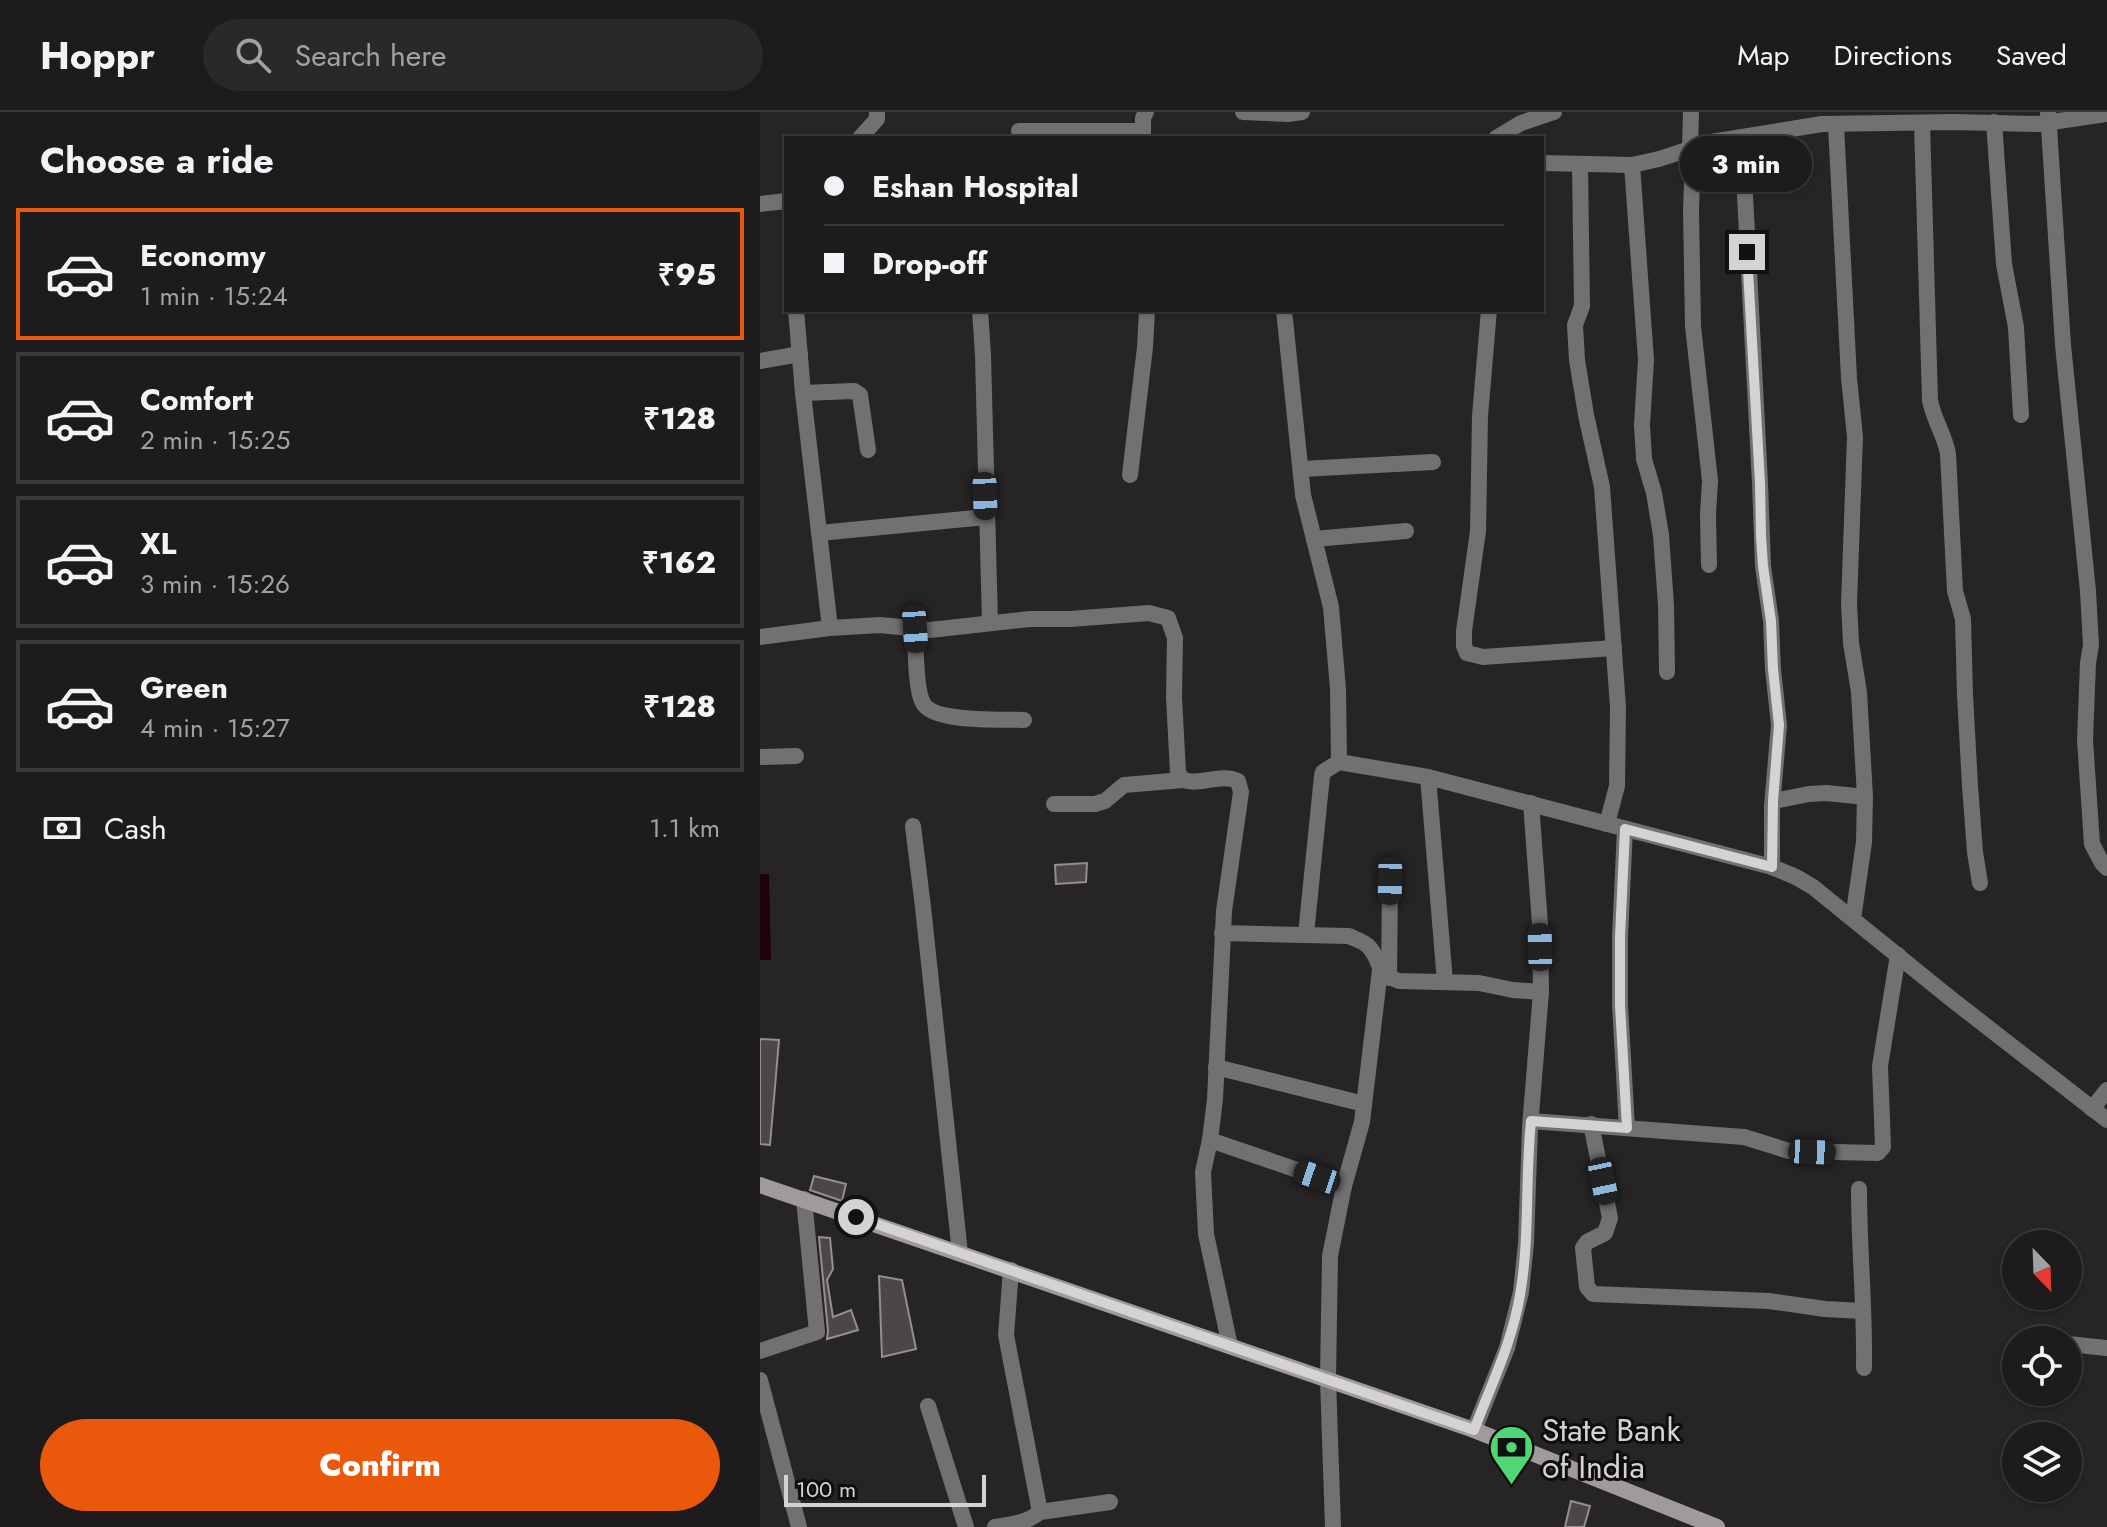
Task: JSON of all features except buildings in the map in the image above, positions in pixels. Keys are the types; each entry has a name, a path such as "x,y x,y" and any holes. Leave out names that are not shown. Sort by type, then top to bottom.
{"main road":[{"path":"760,1185 1474,1430 1717,1527"}],"street":[{"path":"862,136 877,119 877,112"},
{"path":"1019,131 1143,134 1146,112"},
{"path":"1243,112 1302,112"},
{"path":"1499,136 1521,123 1554,112"},
{"path":"1691,112 1693,326 1710,481 1709,565"},
{"path":"1792,112 1806,126"},
{"path":"1544,163 1632,165 1690,148 1806,126 1922,123 1954,117 1994,122 2107,114"},
{"path":"2048,117 2063,345 2088,591 2091,645 2085,740 2092,844 2107,868"},
{"path":"1994,122 2004,264 2016,327 2021,415"},
{"path":"1922,123 1930,400 1934,418 1947,444 1955,591 1963,619 1970,786 1980,883"},
{"path":"1836,125 1849,378 1855,437 1849,603 1851,643 1859,692 1865,797 1864,842 1853,919"},
{"path":"1742,137 1761,536 1779,725 1772,867"},
{"path":"1580,165 1582,306 1575,325 1577,360 1602,487 1618,707 1617,786 1607,824"},
{"path":"1632,165 1646,346 1642,425 1644,459 1661,535 1667,672"},
{"path":"760,204 784,201"},
{"path":"796,312 830,628"},
{"path":"980,312 990,623"},
{"path":"1130,475 1147,312"},
{"path":"1284,312 1303,495 1331,607 1338,689 1339,762"},
{"path":"1489,312 1480,416 1478,531 1464,646 1467,653 1483,657 1614,648"},
{"path":"760,361 800,354"},
{"path":"803,393 854,391 860,395 868,450"},
{"path":"1302,469 1433,462"},
{"path":"819,533 986,517"},
{"path":"1314,539 1406,531"},
{"path":"760,637 880,625 930,630 1030,619 1161,615 1168,618 1175,638 1178,773 1183,780"},
{"path":"915,629 919,689 923,703 930,711 945,716 1024,720"},
{"path":"760,757 796,756"},
{"path":"1306,934 1323,772 1339,762 1428,777 1772,867 1796,877 1813,887 2107,1120"},
{"path":"1428,777 1445,982"},
{"path":"1054,804 1095,804 1105,801 1124,785 1183,780 1192,783 1232,778 1238,781 1241,792 1222,933 1215,1099 1203,1172 1206,1234 1230,1346"},
{"path":"1773,801 1818,793 1865,797"},
{"path":"1474,1430 1507,1348 1521,1292 1526,1243 1541,992 1540,924 1531,803"},
{"path":"913,826 960,1253"},
{"path":"1625,829 1620,1005 1627,1128"},
{"path":"1333,1527 1328,1380 1330,1256 1364,1104 1384,974 1390,881"},
{"path":"1222,933 1349,936 1370,948 1384,974 1399,981 1479,983 1541,992"},
{"path":"1531,1121 1744,1137 1789,1151 1873,1154 1881,1151 1880,1066 1898,955"},
{"path":"1216,1067 1364,1104"},
{"path":"2092,1109 2107,1090"},
{"path":"1591,1124 1610,1218 1605,1233 1587,1242 1583,1248 1587,1287 1593,1294 1769,1301 1863,1311"},
{"path":"1210,1140 1344,1186"},
{"path":"1859,1189 1864,1368"},
{"path":"760,1351 817,1332 804,1199"},
{"path":"1011,1270 1006,1335 1040,1512"},
{"path":"2082,1345 2107,1348"},
{"path":"760,1380 799,1527"},
{"path":"928,1406 966,1527"},
{"path":"995,1527 1024,1521 1040,1512 1110,1502"}],"shaded area":[{"path":"760,874 769,874 771,960 760,960"}],"place":[{"name":"State Bank of India","path":"1511,1487"}],"route":[{"path":"856,1217 1474,1430 1507,1348 1521,1292 1531,1121 1627,1128 1620,1005 1625,829 1772,867 1779,725 1771,621 1763,566 1747,252"}]}
